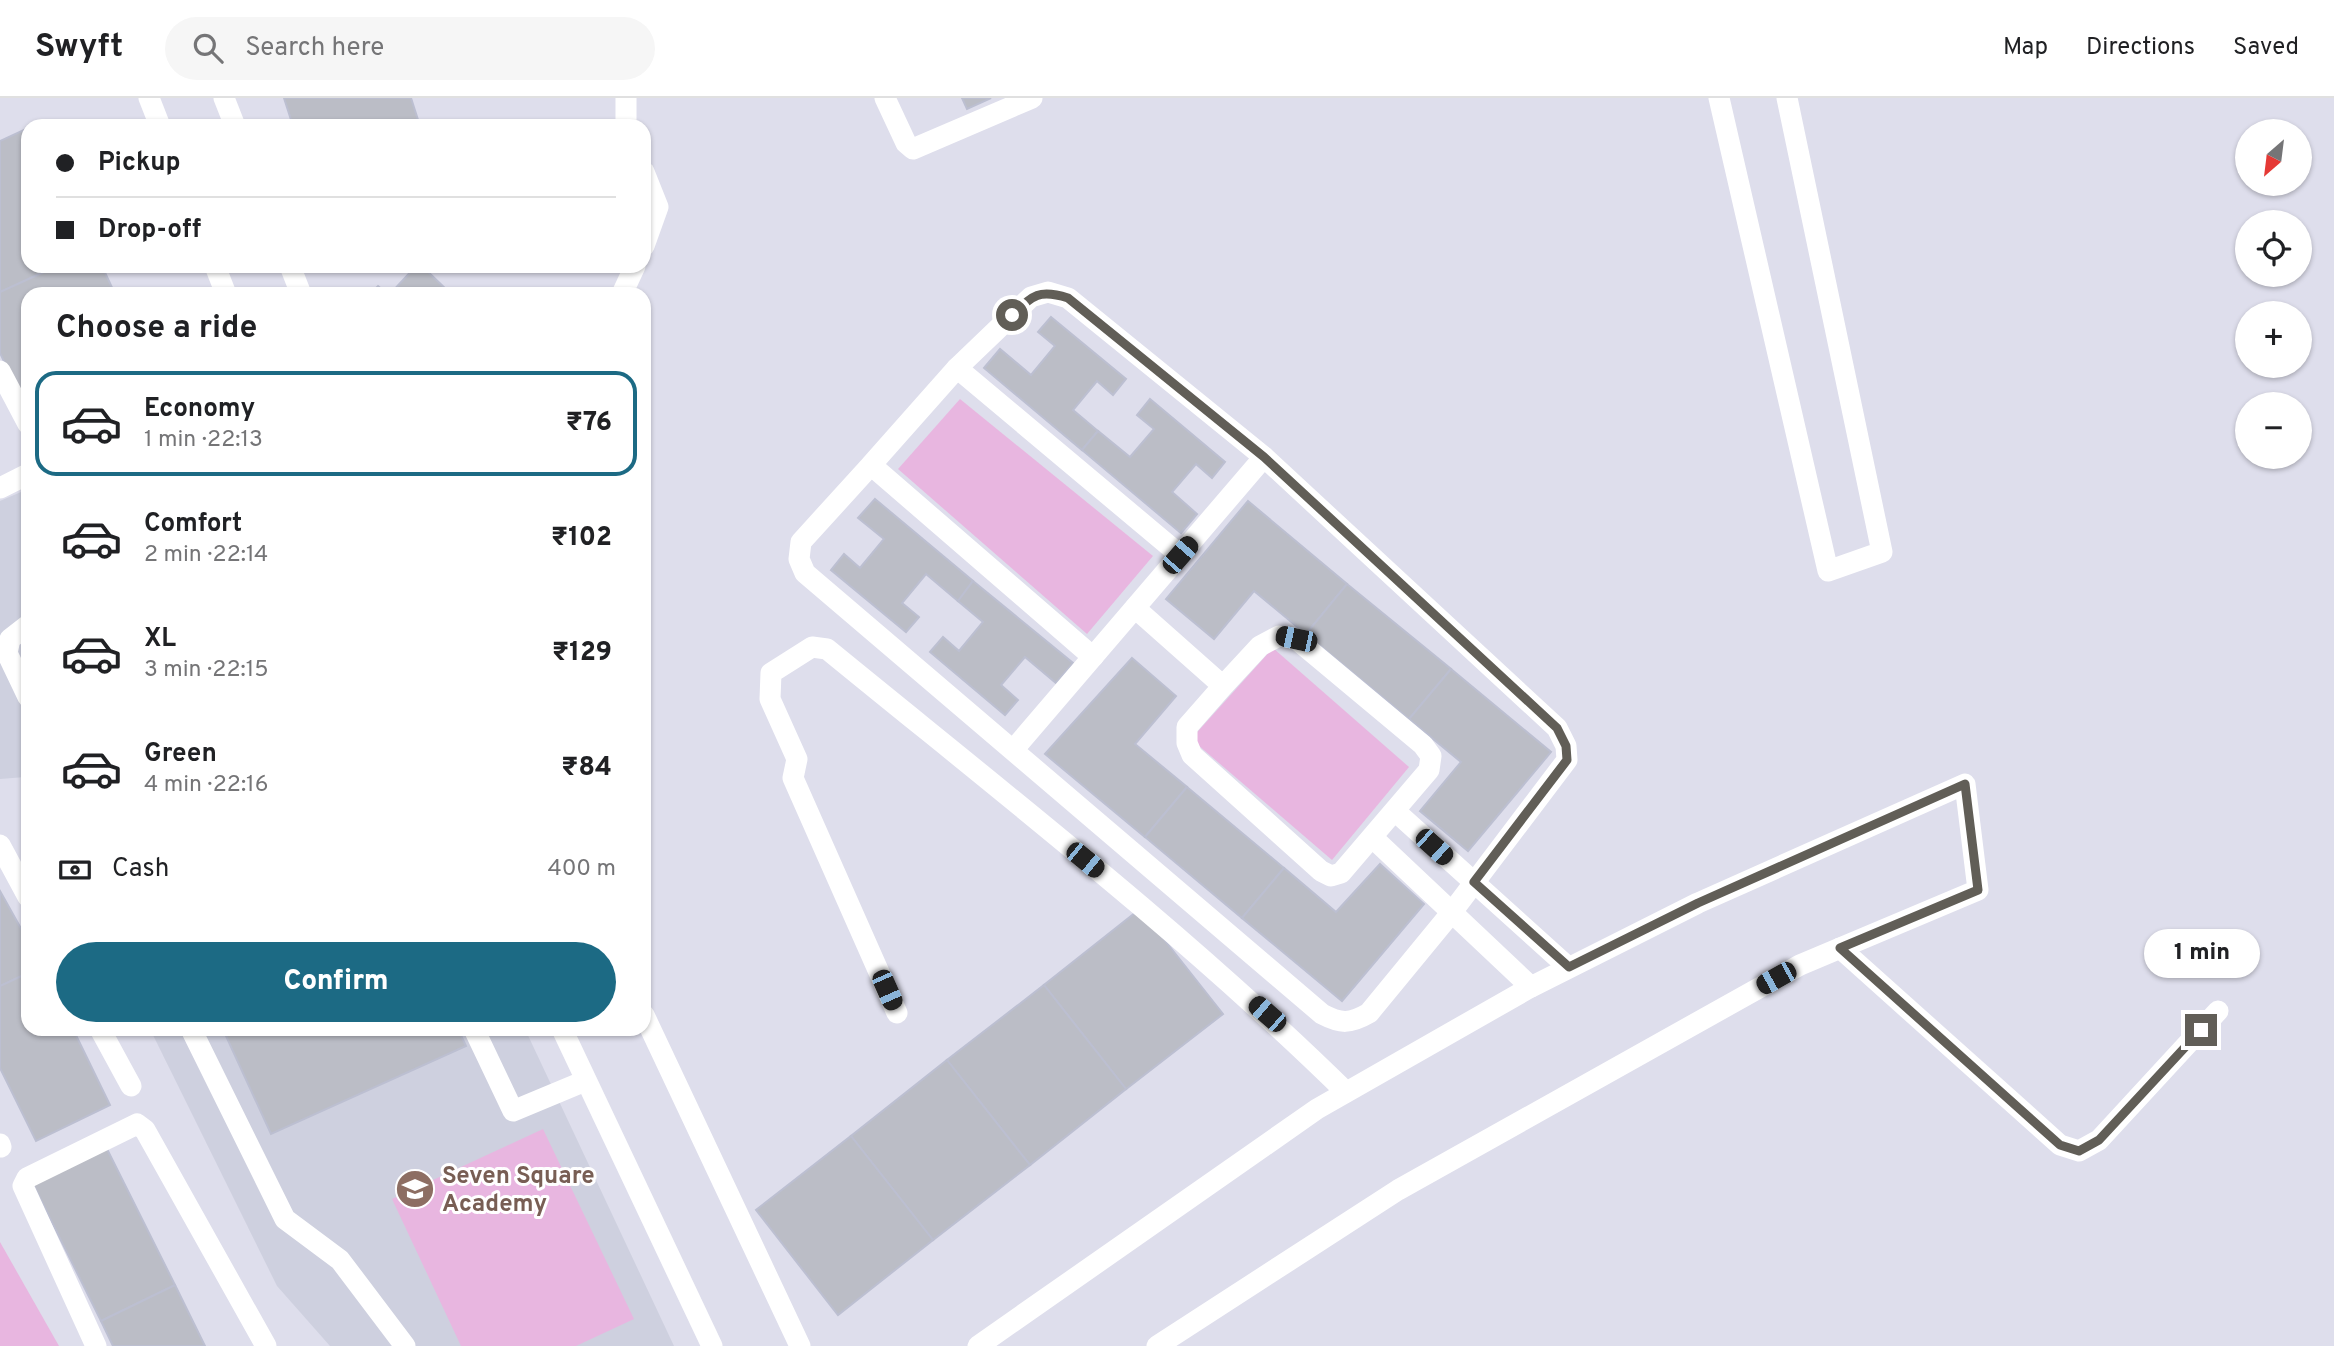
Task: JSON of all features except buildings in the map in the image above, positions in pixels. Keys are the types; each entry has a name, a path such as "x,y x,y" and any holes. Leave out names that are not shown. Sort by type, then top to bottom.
{"street":[{"path":"149,98 157,119"},
{"path":"223,98 231,119"},
{"path":"626,98 626,119"},
{"path":"885,98 906,143 913,149 1032,98"},
{"path":"1719,98 1828,570 1882,552 1787,98"},
{"path":"651,190 658,207 651,226"},
{"path":"1048,292 1068,298 1264,457 1557,728 1567,760 1452,912 1369,1013 1352,1023 1337,1022 1322,1014 805,573 799,559 801,542 957,368 1031,297 1048,292"},
{"path":"957,368 1180,555"},
{"path":"0,371 21,411"},
{"path":"1014,749 1264,457"},
{"path":"871,465 1093,657"},
{"path":"0,488 21,478"},
{"path":"1135,608 1223,686"},
{"path":"21,630 10,639 7,653 21,682"},
{"path":"1279,636 1296,639 1423,745 1430,756 1429,769 1395,811 1341,873 1331,876 1321,871 1192,755 1187,743 1187,727 1260,646 1279,636"},
{"path":"897,1013 793,778 797,759 770,699 771,673 812,646 827,649 1129,895 1267,1014 1346,1092"},
{"path":"978,1346 1317,1109 1346,1092 1569,967 1698,903 1965,784 1978,890 1788,972 1398,1190 1157,1346"},
{"path":"1395,811 1569,967"},
{"path":"1373,838 1531,987"},
{"path":"0,845 21,884"},
{"path":"1840,948 2060,1145 2079,1151 2099,1140 2218,1012"},
{"path":"651,1030 800,1346"},
{"path":"104,1036 131,1086"},
{"path":"194,1036 285,1220 340,1261 405,1346"},
{"path":"477,1036 513,1111 585,1081"},
{"path":"565,1036 712,1346"},
{"path":"96,1346 23,1186 27,1178 137,1124 145,1130 266,1346"}],"shaded area":[{"path":"960,399 1153,556 1087,634 898,469"},
{"path":"21,492 21,777 0,779 0,501"},
{"path":"1273,648 1409,767 1332,860 1191,739"},
{"name":"Seven Square Academy","path":"153,1036 528,1036 674,1346 330,1346 277,1286"},
{"path":"543,1129 634,1319 576,1346 461,1346 392,1199"},
{"path":"0,1242 59,1346 0,1346"}],"place":[{"name":"Seven Square Academy","path":"415,1189"}],"route":[{"path":"1012,315 1031,297 1048,292 1068,298 1264,457 1557,728 1566,746 1567,760 1474,882 1569,967 1698,903 1965,784 1978,890 1840,948 2060,1145 2079,1151 2099,1140 2201,1030"}]}
